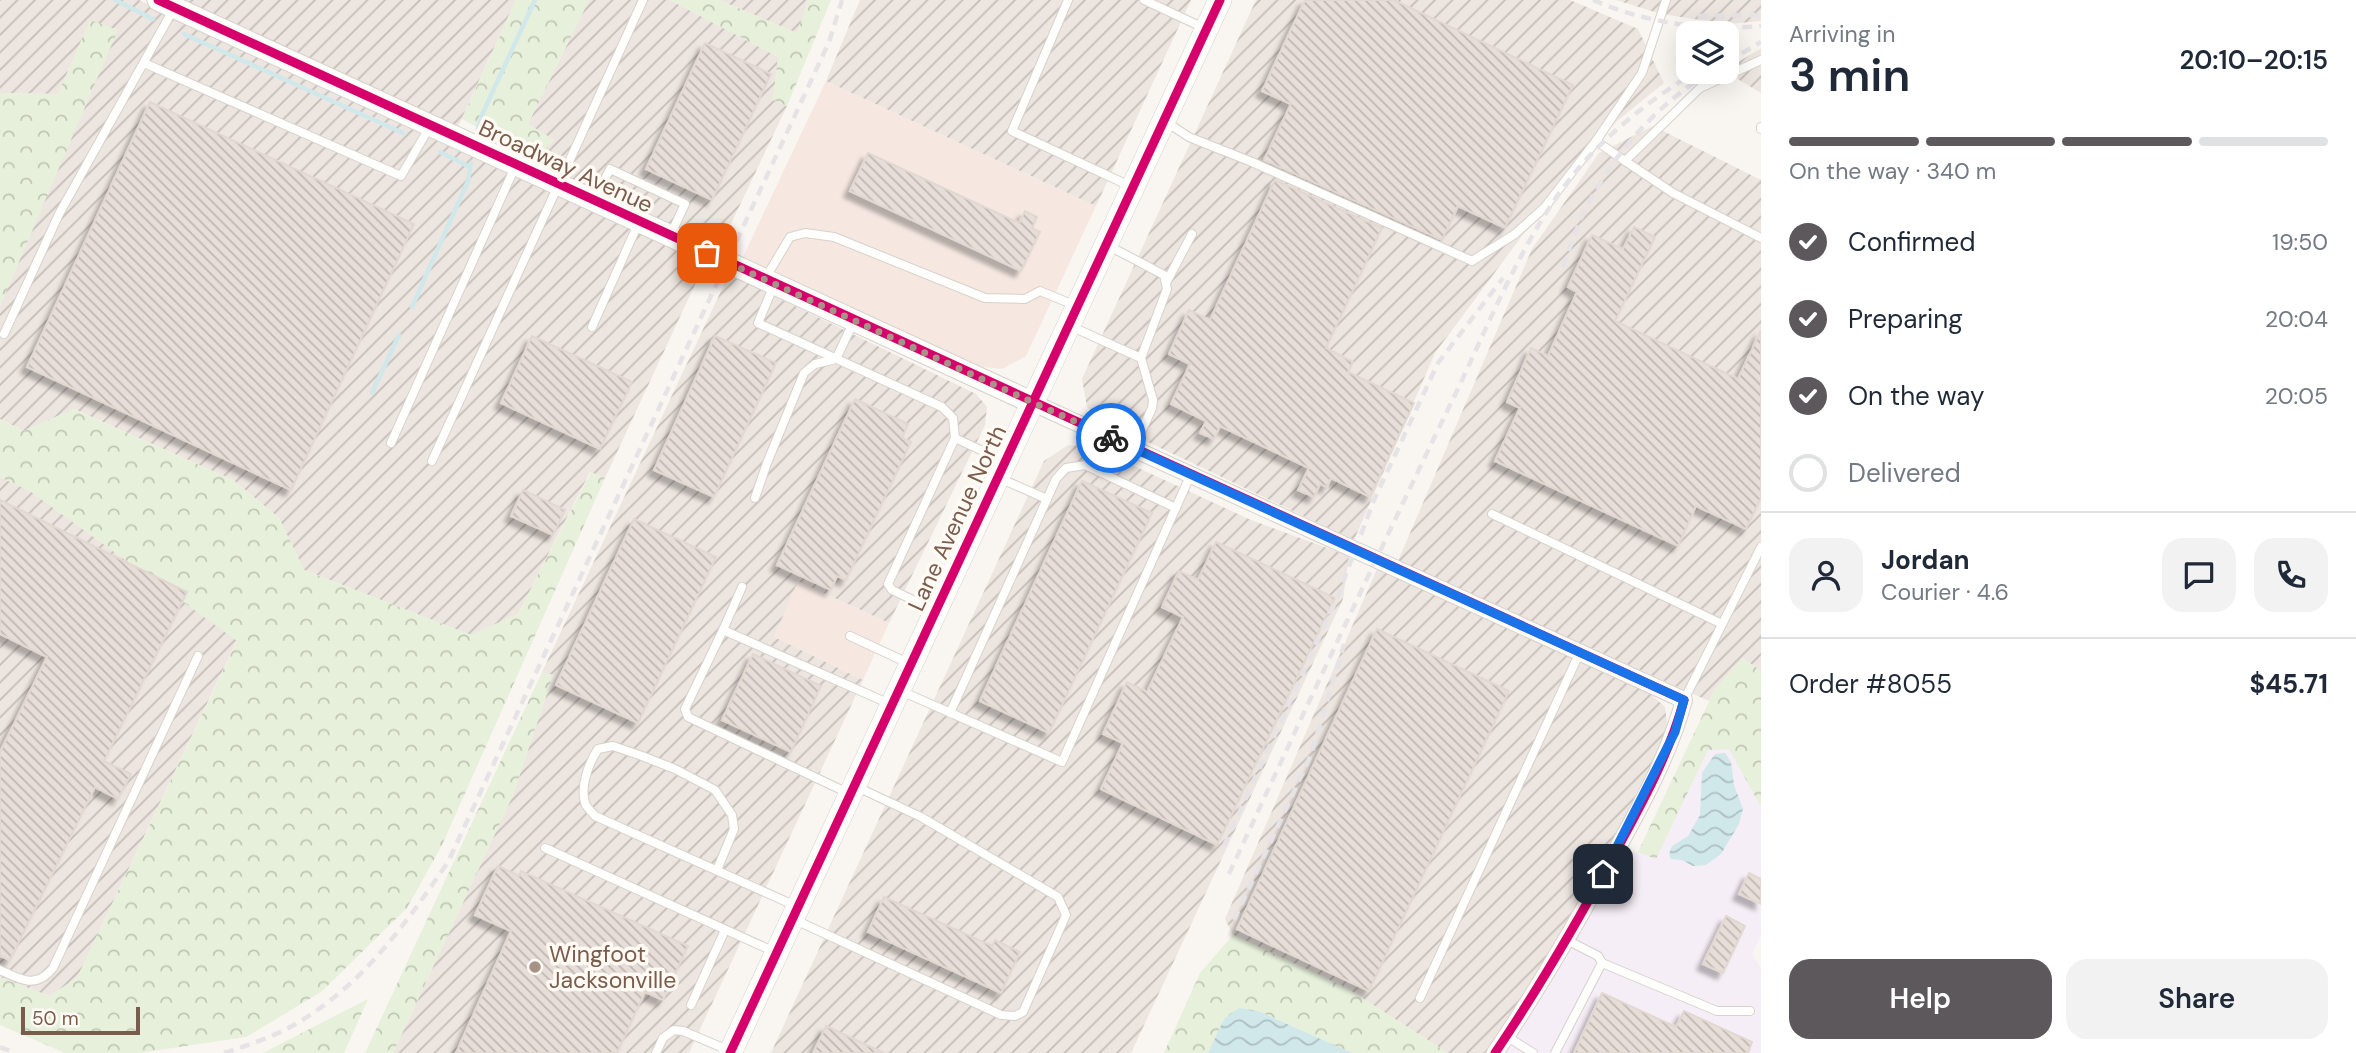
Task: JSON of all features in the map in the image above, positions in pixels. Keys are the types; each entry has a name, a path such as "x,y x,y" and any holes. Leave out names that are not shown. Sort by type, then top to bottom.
{"main road":[{"name":"Lane Avenue North","path":"730,1052 1220,0"}],"street":[{"name":"Broadway Avenue","path":"167,4 1684,700"},
{"path":"1495,1053 1567,940 1627,830 1675,732 1684,700"}],"lane":[{"path":"432,461 643,0"},
{"path":"1068,0 1012,131 1133,187"},
{"path":"1144,0 1207,29"},
{"path":"1164,120 1189,136 1472,261 1515,234 1545,207 1596,141 1642,73 1666,0"},
{"path":"4,334 59,214 144,63 167,4"},
{"path":"1625,161 1700,88 1761,60"},
{"path":"144,63 401,176 430,125"},
{"path":"1596,141 1673,193 1761,238"},
{"path":"391,443 516,165"},
{"path":"594,201 610,169 685,204 670,236"},
{"path":"592,327 639,222"},
{"path":"935,610 892,590 888,584 955,438 953,418 943,407 758,323 770,282 790,237 805,233 835,237 985,298 1025,299 1040,291 1072,316 1141,358"},
{"path":"1167,281 1192,234"},
{"path":"1106,244 1164,275 1167,281 1167,289 1141,358 1153,400 1134,449"},
{"path":"836,359 854,321"},
{"path":"755,498 804,373 815,364 836,359"},
{"path":"955,438 1047,499"},
{"path":"950,713 1056,479 1066,468 1085,466 1176,508"},
{"path":"723,629 895,697 950,713 1062,762 1191,474"},
{"path":"1492,514 1722,624"},
{"path":"1684,700 1760,553"},
{"path":"717,870 734,830 732,815 715,790 675,769 642,756 613,746 598,749 590,761 585,781 585,804 595,816 717,870 796,913 1001,1015 1015,1016 1023,1012 1066,915 1058,897 921,817 688,717 685,709 742,587"},
{"path":"850,636 910,665"},
{"path":"1420,998 1580,652"},
{"path":"0,970 22,981 35,981 46,976 53,968 198,656"},
{"path":"545,848 777,953"},
{"path":"691,1005 725,930"},
{"path":"1567,940 1598,956 1602,963 1717,1011 1750,1011"},
{"path":"1555,1053 1602,963"},
{"path":"656,1053 663,1038 674,1030 683,1031 730,1052"},
{"path":"1506,1036 1533,1053"}],"shaded area":[{"path":"0,0 139,0 705,263 605,478 590,472 518,614 471,635 304,570 279,518 233,480 74,409 24,431 0,419 0,306 117,30 90,21 58,94 0,93"},
{"path":"176,0 516,0 457,129"},
{"path":"589,0 670,0 778,57 773,100 787,106 719,249 576,184 538,160 554,140 528,124"},
{"path":"719,0 808,0 797,33"},
{"path":"860,0 1191,0 1096,206 826,81"},
{"path":"1256,0 1570,0 1638,29 1664,83 1617,121 1571,170 1435,353 1354,540 1110,424 1087,407 1082,379"},
{"path":"1616,0 1761,0 1761,21 1708,21 1661,14"},
{"path":"1761,48 1761,93 1739,80 1739,62"},
{"path":"826,81 1096,206 1026,356 1002,369 983,367 742,259"},
{"path":"1653,126 1761,180 1761,671 1743,658 1715,689 1709,701 1398,561 1532,249 1599,153"},
{"path":"729,274 976,394 987,407 985,425 889,623 798,581 774,637 863,680 689,1053 393,1053 513,795 553,675 542,672"},
{"path":"1068,445 1093,447 1251,520 1349,556 1343,599 1131,1053 771,1053 1044,461"},
{"path":"0,477 30,491 237,640 77,978 49,996 0,977"},
{"path":"1377,569 1648,692 1665,707 1668,731 1611,844 1536,974 1485,1053 1448,1053 1345,987 1233,935 1225,919"},
{"path":"798,581 889,623 863,680 774,637"},
{"path":"1729,748 1761,807 1761,936 1752,954 1761,968 1761,1053 1505,1053 1555,976 1626,852 1638,852 1656,859 1708,750"}],"green space":[{"path":"516,0 589,0 528,124 554,140 538,160 462,119"},
{"path":"670,0 719,0 797,33 808,0 831,0 787,106 773,100 778,57"},
{"path":"90,20 118,30 0,306 0,93 58,94"},
{"path":"73,409 233,480 279,518 304,570 471,635 518,614 591,472 605,478 442,845 407,908 321,992 246,1037 139,1053 65,1053 0,1025 0,977 49,996 77,978 237,641 30,491 0,477 0,419 24,431"},
{"path":"1743,658 1761,671 1761,807 1729,749 1708,750 1656,859 1638,852 1715,689"},
{"path":"542,672 553,675 513,795 393,1053 365,1053"},
{"path":"1233,935 1345,987 1448,1053 1352,1053 1258,1011 1224,1019 1208,1053 1164,1053 1200,973"},
{"path":"368,999 344,1053 263,1053"}],"water":[{"path":"1725,753 1731,762 1734,785 1743,809 1739,824 1721,854 1706,865 1693,866 1682,860 1671,859 1669,854 1672,846 1688,836 1700,815 1702,773 1715,754"},
{"path":"1239,1008 1258,1011 1352,1053 1208,1053 1224,1019"}],"building":[{"path":"1305,0 1394,0 1573,85 1505,228 1458,206 1442,240 1264,160 1291,104 1262,91"},
{"path":"705,43 771,74 712,200 646,169"},
{"path":"150,102 414,224 291,490 27,367"},
{"path":"868,153 1019,223 1025,211 1037,217 1032,228 1040,232 1021,271 850,191"},
{"path":"1275,180 1382,228 1326,348 1353,362 1348,372 1414,403 1370,497 1331,478 1327,487 1320,484 1314,497 1298,490 1309,468 1220,426 1214,439 1200,433 1206,421 1171,404 1190,364 1169,354 1189,310 1210,320"},
{"path":"1634,227 1655,237 1615,321 1738,379 1761,330 1761,498 1746,529 1696,506 1678,546 1495,461 1520,408 1507,402 1531,348 1548,356 1577,292 1568,287 1592,235 1623,249"},
{"path":"532,336 632,382 600,449 501,403"},
{"path":"715,336 776,363 714,497 654,470"},
{"path":"855,399 908,424 902,438 911,442 846,580 837,576 831,590 777,565"},
{"path":"1082,481 1152,513 1049,733 980,701"},
{"path":"523,490 565,510 553,535 511,516"},
{"path":"0,500 187,592 104,761 131,774 118,799 95,787 10,960 0,956 0,752 47,657 0,634"},
{"path":"634,519 716,557 638,723 556,685"},
{"path":"1216,542 1335,598 1217,845 1101,789 1123,743 1103,734 1127,682 1147,692 1183,617 1162,607 1179,571 1198,580"},
{"path":"1377,629 1509,691 1369,991 1237,929"},
{"path":"753,654 821,686 791,752 722,720"},
{"path":"498,866 519,876 521,871 688,946 663,1000 645,992 617,1053 456,1053 511,931 475,915"},
{"path":"1749,873 1761,879 1761,904 1739,894"},
{"path":"884,897 992,946 995,940 1020,952 1001,993 868,932"},
{"path":"1726,916 1745,926 1723,973 1703,964"},
{"path":"1602,993 1676,1027 1684,1011 1752,1042 1748,1053 1574,1053"},
{"path":"826,1026 884,1053 813,1053"}],"waterway":[{"path":"115,0 153,19"},
{"path":"478,129 481,117 535,0"},
{"path":"184,34 403,133"},
{"path":"440,152 470,167"},
{"path":"412,307 468,181 471,163"},
{"path":"372,393 399,335"}],"railway":[{"path":"224,1053 294,1025 341,992 398,931 448,862 829,42 842,0"},
{"path":"1593,0 1675,24 1761,26"},
{"path":"1698,16 1761,15"},
{"path":"1739,55 1761,42"},
{"path":"1229,874 1524,250 1578,169 1618,128 1677,84"},
{"path":"1563,267 1582,216 1620,153 1653,117 1693,84"},
{"path":"1224,846 1337,598 1374,500 1438,363 1503,278"},
{"path":"1234,920 1311,755 1344,644"},
{"path":"0,1047 15,1053"}],"cycle path":[{"path":"158,0 1684,700 1662,762 1632,821 1584,909 1495,1053"},
{"path":"730,1053 1220,0"}],"way so far":[{"path":"707,253 1111,438"}],"place":[{"name":"Wingfoot Jacksonville","path":"535,967"}],"route":[{"path":"1111,438 1684,700 1675,732 1603,874"}]}
